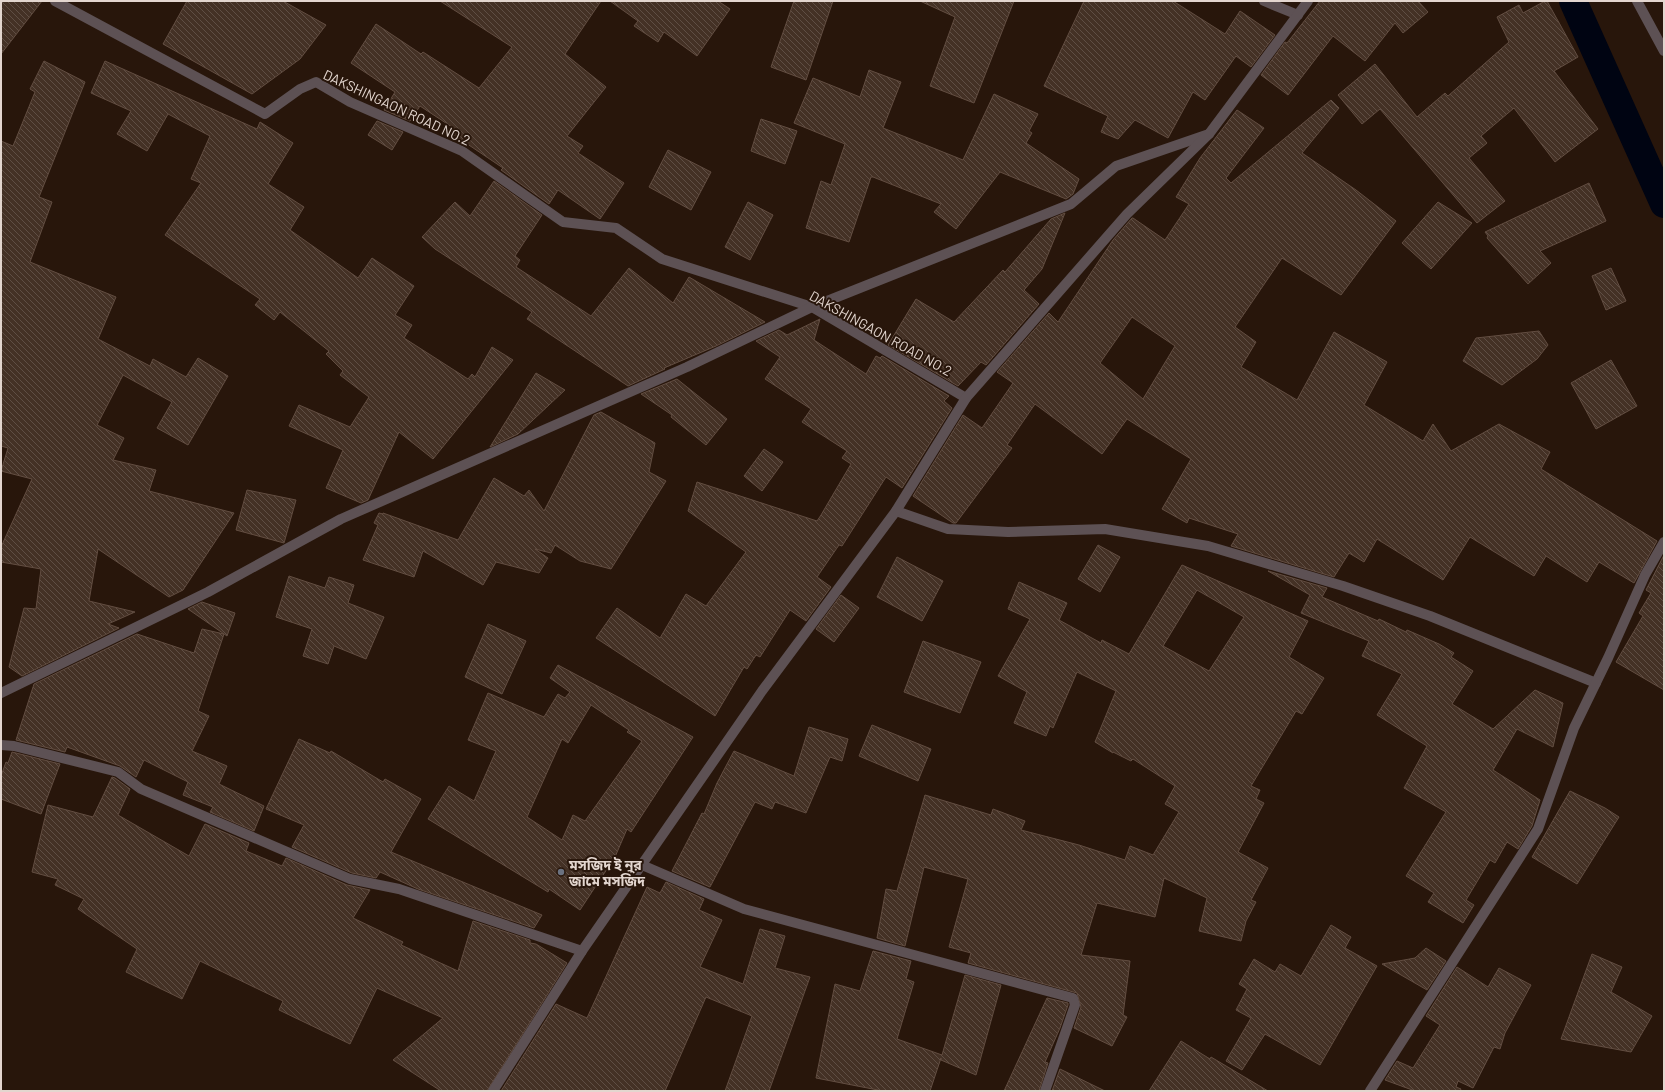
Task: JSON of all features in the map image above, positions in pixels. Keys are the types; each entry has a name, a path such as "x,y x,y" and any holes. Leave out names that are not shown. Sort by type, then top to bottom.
{"street":[{"name":"DAKSHINGAON ROAD NO.2","path":"55,1 265,114 300,89 316,82 350,102 462,151 563,222 616,228 662,259 812,307 966,398"},
{"path":"1264,1 1298,15"},
{"path":"493,1091 582,951 762,691 896,511 966,398 1127,214 1209,134 1308,1"},
{"path":"1638,1 1664,51"},
{"path":"1,693 208,592 341,519 687,367 812,307 1071,204 1116,166 1209,134"},
{"path":"896,511 948,529 1008,532 1105,529 1208,546 1343,586 1422,614 1596,683"},
{"path":"1370,1091 1538,829 1574,728 1645,575 1664,542"},
{"path":"1,744 118,772 140,789 350,879 406,892 582,951"},
{"path":"642,865 744,908 1073,998 1075,1005 1045,1091"}],"building":[{"path":"1,1 42,1 1,54"},
{"path":"187,1 283,1 326,25 300,59 252,94 163,44"},
{"path":"440,1 601,1 565,54 606,87 567,136 583,146 578,153 624,183 600,219 558,190 549,204 501,170 503,168 451,133 455,129 420,106 410,121 384,110 395,92 351,63 376,24 421,54 423,52 479,88 512,47"},
{"path":"610,1 718,1 730,9 697,56 664,32 658,42 634,26 638,21"},
{"path":"794,1 833,1 806,80 771,67"},
{"path":"920,1 1014,1 974,103 930,86 955,17"},
{"path":"1084,1 1173,1 1225,34 1240,11 1275,35 1251,67 1236,56 1205,100 1193,92 1168,138 1135,120 1118,139 1101,132 1108,116 1044,86"},
{"path":"1320,1 1418,1 1428,12 1403,33 1395,23 1365,61 1333,36 1288,95 1261,75 1285,42 1287,43"},
{"path":"1547,1 1578,57 1554,71 1598,129 1555,162 1514,108 1481,136 1487,143 1469,158 1505,201 1477,223 1380,109 1362,124 1338,95 1375,64 1417,117 1445,93 1448,96 1509,42 1497,17 1519,5 1523,13"},
{"path":"44,61 85,82 39,197 52,202 30,262 116,297 98,339 150,366 153,359 186,377 198,358 228,376 188,445 157,428 172,402 123,375 97,425 124,438 113,460 156,470 149,491 234,513 183,590 169,597 98,549 89,601 135,612 108,624 119,628 22,676 9,667 24,608 36,609 41,569 1,562 1,547 32,479 1,471 8,448 1,446 1,141 13,146 35,92 30,89"},
{"path":"105,61 257,129 260,122 293,143 268,184 304,207 290,230 358,278 372,258 414,286 395,315 412,325 404,338 468,379 472,374 475,377 492,347 513,360 433,459 399,432 368,500 361,503 326,488 343,450 289,426 299,405 350,427 369,397 340,375 343,371 326,354 329,351 280,312 274,320 255,305 260,299 165,235 201,183 191,179 210,136 168,114 147,151 117,134 131,111 91,93"},
{"path":"869,70 901,82 883,128 963,160 994,94 1038,114 1029,131 1032,133 1026,143 1079,179 1073,194 1066,199 1000,172 956,229 934,212 941,204 871,177 849,242 806,228 821,181 831,185 845,144 794,123 813,78 860,97"},
{"path":"1331,100 1339,108 1302,153 1356,190 1396,221 1341,295 1282,258 1235,327 1256,342 1241,367 1297,400 1334,332 1387,362 1364,405 1423,441 1433,424 1451,451 1499,424 1550,452 1541,469 1657,541 1634,583 1599,562 1587,582 1546,556 1534,576 1470,537 1443,580 1377,539 1364,562 1349,553 1334,577 1231,546 1238,534 1189,518 1187,523 1162,509 1191,459 1127,419 1102,454 1035,404 1007,445 1012,448 956,523 953,523 913,496 963,415 982,428 1013,383 997,372 1049,313 1058,322 1113,240 1132,218 1165,240 1189,204 1176,197 1200,158 1237,110 1264,128 1226,178 1231,183","holes":["1132,317 1175,346 1143,399 1100,363"]},
{"path":"761,119 797,131 785,164 751,151"},
{"path":"377,121 403,132 392,150 368,135"},
{"path":"668,150 711,172 691,210 649,187"},
{"path":"494,181 542,215 515,256 520,260 516,267 591,316 629,268 673,303 689,277 765,322 628,386 527,319 532,312 435,249 422,237 455,202 470,216"},
{"path":"1589,183 1606,221 1540,251 1551,263 1528,284 1487,238 1488,236 1485,232"},
{"path":"748,202 773,215 750,260 725,247"},
{"path":"1438,202 1472,223 1431,269 1402,243"},
{"path":"1065,213 1042,269 1024,290 1039,304 986,365 981,362 958,386 888,345 916,299 954,322 1003,270 1005,272 1051,219"},
{"path":"1611,268 1626,301 1606,310 1592,276"},
{"path":"820,319 814,340 866,374 876,356 880,358 882,356 949,396 944,401 952,408 902,488 886,477 842,546 839,545 817,577 831,587 806,621 790,610 760,657 756,655 747,669 744,667 715,716 596,638 617,608 660,638 686,594 706,606 746,552 688,511 697,482 817,521 851,464 842,458 847,451 802,422 811,409 765,379 780,357 756,341 779,330 787,335"},
{"path":"1539,331 1548,345 1537,359 1502,385 1463,361 1476,338"},
{"path":"1611,360 1637,406 1596,429 1571,383"},
{"path":"536,373 565,390 518,434 490,447"},
{"path":"677,379 727,419 706,445 671,417 672,415 641,394"},
{"path":"601,412 655,443 649,472 666,481 611,569 580,561 555,545 551,553 535,549 548,558 539,573 496,562 483,585 423,551 414,577 363,560 378,525 374,523 379,513 383,513 458,540 494,478 524,496 529,490 544,511 594,415"},
{"path":"764,449 783,462 762,491 744,476"},
{"path":"247,490 296,500 284,543 236,530"},
{"path":"1098,545 1120,557 1100,592 1078,579"},
{"path":"1664,555 1664,690 1616,662 1643,616 1639,613 1651,593 1646,590"},
{"path":"897,557 943,581 922,621 877,597"},
{"path":"1182,565 1308,621 1289,657 1324,678 1302,714 1296,711 1251,786 1260,790 1256,799 1264,803 1238,852 1268,868 1251,900 1256,902 1246,921 1241,941 1199,931 1207,898 1164,878 1155,917 1097,903 1081,955 1130,961 1123,1015 1127,1017 1112,1046 1074,1028 1081,1007 1077,993 968,963 971,953 949,947 968,879 924,867 905,946 877,938 886,889 897,891 925,795 991,815 993,809 1025,821 1021,830 1079,845 1125,860 1130,846 1153,855 1179,812 1165,804 1175,786 1133,759 1131,761 1113,753 1095,742 1116,691 1077,672 1053,728 1050,726 1046,736 1014,723 1027,692 998,676 1030,619 1008,609 1019,582 1067,603 1059,620 1101,643 1102,640 1129,654","holes":["1197,590 1244,617 1209,671 1163,646"]},
{"path":"1268,571 1327,588 1322,597 1378,621 1379,619 1406,632 1407,630 1439,644 1454,653 1451,657 1473,671 1452,704 1493,729 1535,690 1563,703 1553,747 1517,729 1493,770 1540,800 1532,826 1518,849 1507,842 1495,863 1490,860 1466,900 1474,905 1463,923 1428,902 1434,893 1406,876 1446,812 1404,788 1427,746 1377,715 1402,674 1362,656 1369,641 1301,613 1310,595"},
{"path":"289,576 325,588 329,577 354,585 348,603 384,617 366,659 334,646 328,664 303,656 312,629 276,617"},
{"path":"841,595 859,608 834,642 816,629"},
{"path":"202,602 235,613 227,636 188,609"},
{"path":"488,624 526,641 502,694 465,677"},
{"path":"202,629 224,634 198,711 209,716 192,751 227,766 219,784 264,806 254,831 210,812 213,807 183,795 188,782 144,760 136,777 120,766 67,747 65,752 16,740 34,684 137,634 194,653"},
{"path":"923,641 981,662 960,713 904,692"},
{"path":"558,665 693,737 631,832 627,829 615,857 580,910 549,889 548,892 428,819 449,786 474,801 496,751 468,740 488,693 544,717 558,694 565,698 570,692 550,678","holes":["591,705 629,730 627,732 642,741 585,821 573,815 562,840 527,817 562,739 568,743"]},
{"path":"872,725 931,749 918,781 859,756"},
{"path":"809,727 848,739 842,761 830,757 806,813 775,802 772,809 755,802 710,887 672,871 702,813 704,814 717,783 734,751 794,776"},
{"path":"299,739 330,753 331,751 383,782 385,779 421,799 391,852 542,915 534,928 418,889 380,872 376,878 352,873 292,847 304,825 266,809"},
{"path":"12,752 60,764 41,814 1,799 1,776 6,762 8,763"},
{"path":"112,777 130,789 118,815 189,856 205,824 249,843 246,851 282,866 286,858 347,885 370,890 353,918 403,942 401,945 458,971 473,921 530,940 530,943 536,944 567,963 487,1091 441,1091 393,1060 443,1018 377,988 350,1044 279,1010 283,1001 200,961 182,999 126,972 137,949 78,909 84,899 55,885 58,879 32,872 48,805 93,817"},
{"path":"1570,791 1605,808 1619,817 1577,884 1532,857"},
{"path":"666,882 704,899 699,910 722,920 700,967 743,984 760,929 785,936 775,968 810,977 769,1091 725,1091 752,1016 706,997 665,1091 501,1091 556,1004 587,1018 647,887 660,893"},
{"path":"1331,925 1351,937 1345,948 1377,966 1320,1065 1265,1034 1242,1070 1226,1061 1251,1018 1236,1010 1247,989 1239,984 1254,959 1275,972 1280,964 1301,976"},
{"path":"1426,948 1446,961 1427,990 1382,964 1415,958"},
{"path":"873,951 911,961 906,979 914,982 897,1039 942,1055 965,975 1001,985 976,1075 941,1060 941,1058 930,1091 883,1091 816,1078 835,984 860,991"},
{"path":"1592,954 1622,967 1611,992 1652,1016 1631,1052 1561,1039"},
{"path":"1457,967 1488,987 1499,968 1531,985 1505,1033 1500,1049 1494,1047 1473,1088 1458,1081 1456,1087 1461,1089 1460,1091 1415,1091 1385,1080 1397,1061 1413,1068 1440,1025 1426,1016"},
{"path":"1047,998 1068,1003 1068,1005 1045,1062 1048,1063 1039,1091 1004,1091"},
{"path":"1181,1041 1210,1059 1211,1057 1268,1091 1149,1091"},
{"path":"1060,1069 1105,1091 1052,1091"}],"waterway":[{"path":"1573,1 1664,204"}],"place":[{"name":"মসজিদ ই নুর জামে মসজিদ","path":"561,872"}]}
